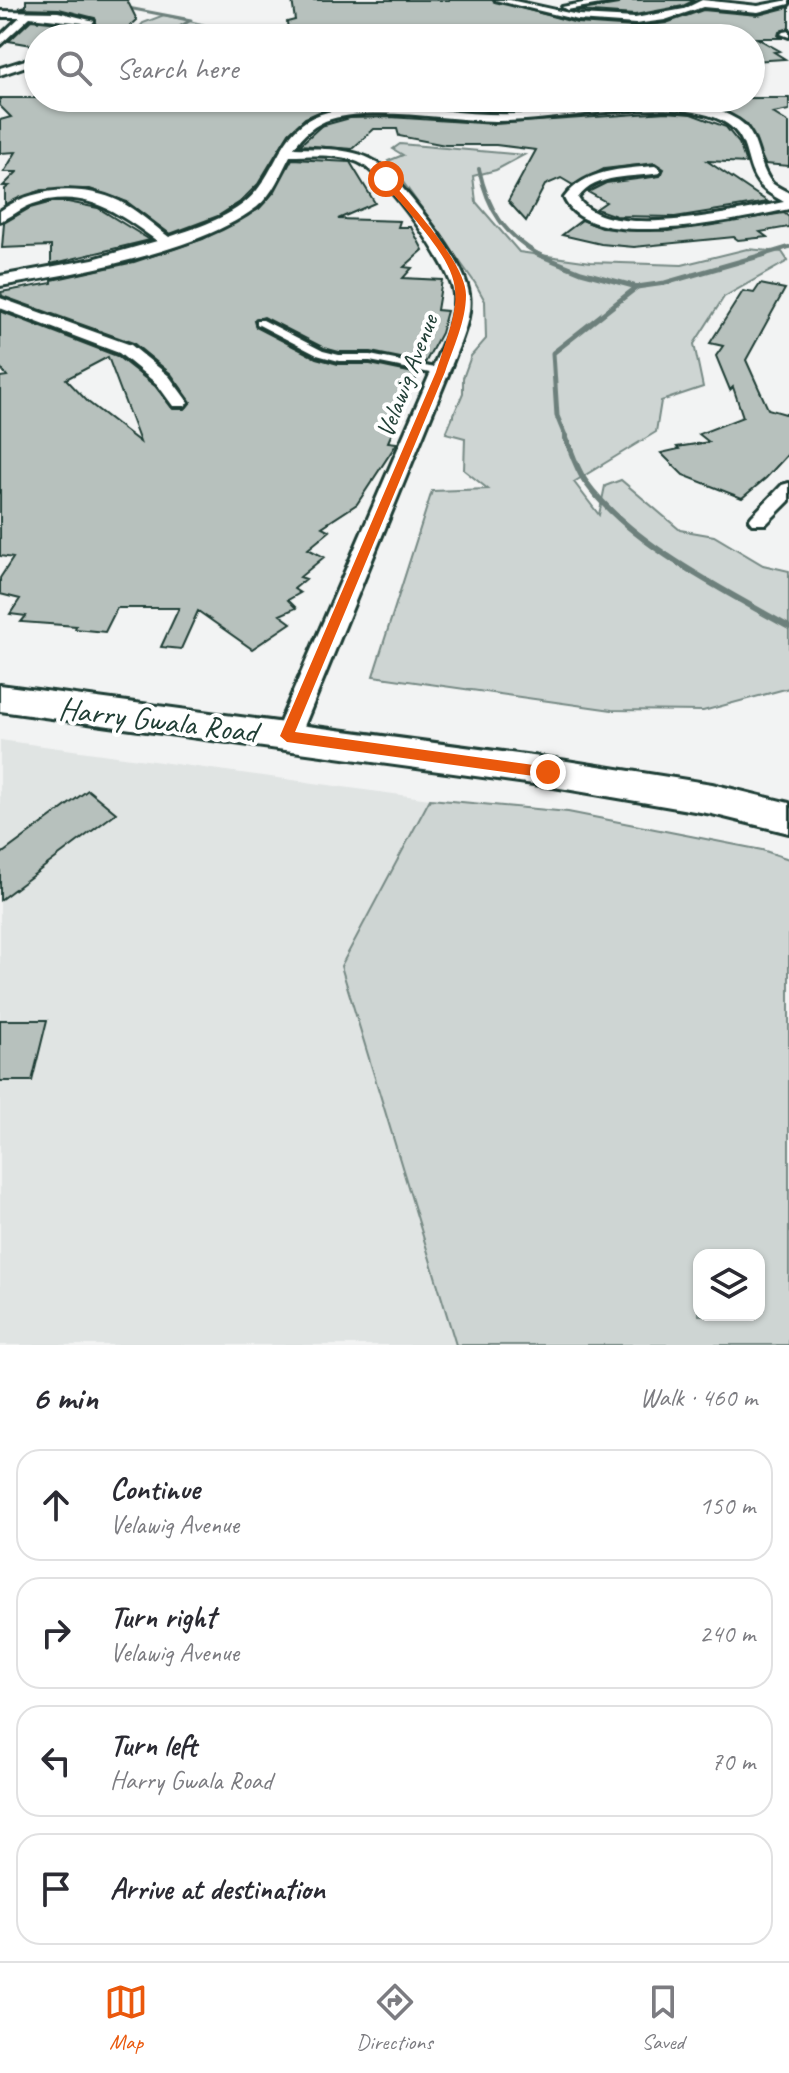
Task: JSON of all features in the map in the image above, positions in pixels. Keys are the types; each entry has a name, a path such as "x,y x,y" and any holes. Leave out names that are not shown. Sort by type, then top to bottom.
{"main road":[{"name":"Harry Gwala Road","path":"0,698 548,772 712,799 789,818"}],"street":[{"path":"500,0 541,12 580,18 629,20 669,16 706,2 758,9 789,1"},
{"path":"541,12 612,1"},
{"path":"0,14 89,21 87,24"},
{"path":"0,42 28,14"},
{"path":"0,72 24,64"},
{"path":"0,281 96,261 206,229 251,205 267,189 292,137 302,127 328,117 360,112"},
{"path":"482,112 516,117 577,112"},
{"path":"704,112 740,125 768,186 789,202"},
{"name":"Velawig Avenue","path":"286,152 332,154 373,164 432,234 456,273 462,291 460,311 440,372 287,736"},
{"path":"655,170 589,182 574,192 571,198 574,205 607,221 637,226 674,223 789,202"},
{"path":"0,217 22,203 41,198 90,196 112,203 166,241"},
{"path":"0,303 125,349 163,380 179,402"},
{"path":"759,520 789,489"}],"lane":[{"path":"260,322 320,353 339,358 370,358 440,372"}],"shaded area":[{"path":"164,15 202,24 142,24"},
{"path":"400,144 524,155 496,170 473,176 476,202 519,252 591,262 682,265 747,249 782,252 788,261 724,297 694,344 703,387 661,401 656,432 574,482 599,515 605,486 621,480 680,530 714,536 763,565 789,571 789,688 703,711 612,710 373,676 432,491 488,489 464,470 465,438 446,433 463,393 463,378 471,356 486,339 485,301 388,161 403,155 393,149"},
{"path":"0,740 430,799 341,966 456,1345 0,1345"},
{"path":"430,799 568,812 762,850 789,859 789,1345 456,1345 341,966"}],"building":[{"path":"26,0 127,0 137,20 133,24 95,24 95,18 59,9 19,8 26,6"},
{"path":"292,0 492,0 577,23 592,24 287,24 295,20"},
{"path":"620,0 695,0 683,6 635,15 576,11 618,4"},
{"path":"789,7 789,28 779,32 778,36 783,38 765,38 765,24 658,24 703,10 758,15"},
{"path":"31,20 69,24 27,24"},
{"path":"24,27 24,44 9,41"},
{"path":"765,43 780,51 774,52 785,59 765,60"},
{"path":"0,98 24,98 24,112 319,112 305,118 289,133 258,184 240,202 218,216 170,234 127,202 90,189 42,190 5,205 5,189 9,186 3,186 17,172 4,172 16,152 0,153 0,120 11,117 0,106"},
{"path":"765,98 789,98 789,110 773,113 789,123 789,166 765,164 747,124 726,112 765,112"},
{"path":"666,112 691,114 726,127 739,143 746,163 707,161 768,202 675,217 616,216 596,209 606,202 588,192 606,183 660,176 664,169 655,163 604,169 573,185 561,178 545,185 526,221 508,201 536,150 496,145 445,145 399,136 397,129 374,129 352,149 300,145 321,126 350,118 390,117 495,124"},
{"path":"292,159 350,162 375,203 338,219 400,221 398,227 411,227 423,250 404,267 412,268 403,278 442,280 437,310 447,311 441,333 425,363 371,352 339,352 324,348 264,317 254,320 256,327 316,358 338,364 370,364 418,374 388,442 397,443 357,504 322,527 330,531 308,549 324,557 300,577 306,579 294,589 300,593 288,600 296,608 280,615 291,623 252,649 198,611 181,649 161,647 179,608 117,608 105,632 75,629 76,626 21,622 26,616 10,614 20,599 0,594 0,578 13,558 0,556 0,377 7,376 0,367 0,311 117,356 155,386 173,409 185,409 191,402 171,374 133,343 2,296 1,292 52,283 52,280 134,262 203,239 259,209 275,191","holes":["108,357 140,442 88,402 66,379"]},
{"path":"52,202 98,208 150,240 51,264 51,246 2,248 4,223 30,208"},
{"path":"784,213 789,217 789,227 760,232 767,237 738,240 734,237 634,247 601,244 562,235 582,220 602,228 669,231"},
{"path":"760,284 785,289 746,360 768,409 789,415 789,453 742,498 683,475 661,453 709,442 699,434 743,417 733,387 730,390 716,356 723,346 710,343 743,291 754,293"},
{"path":"88,790 116,813 0,900 0,855"},
{"path":"0,1020 47,1020 32,1081 0,1081"}],"waterway":[{"path":"123,7 191,20 184,24"},
{"path":"479,169 487,197 507,230 539,255"},
{"path":"759,256 789,247"},
{"path":"637,287 665,283 766,254"},
{"path":"539,255 581,272 637,287"},
{"path":"566,438 557,416 553,353 637,287"},
{"path":"565,436 585,481 626,525 679,563 789,627"}],"route":[{"path":"386,179 432,234 456,273 462,291 460,311 440,372 287,736 548,772"}]}
